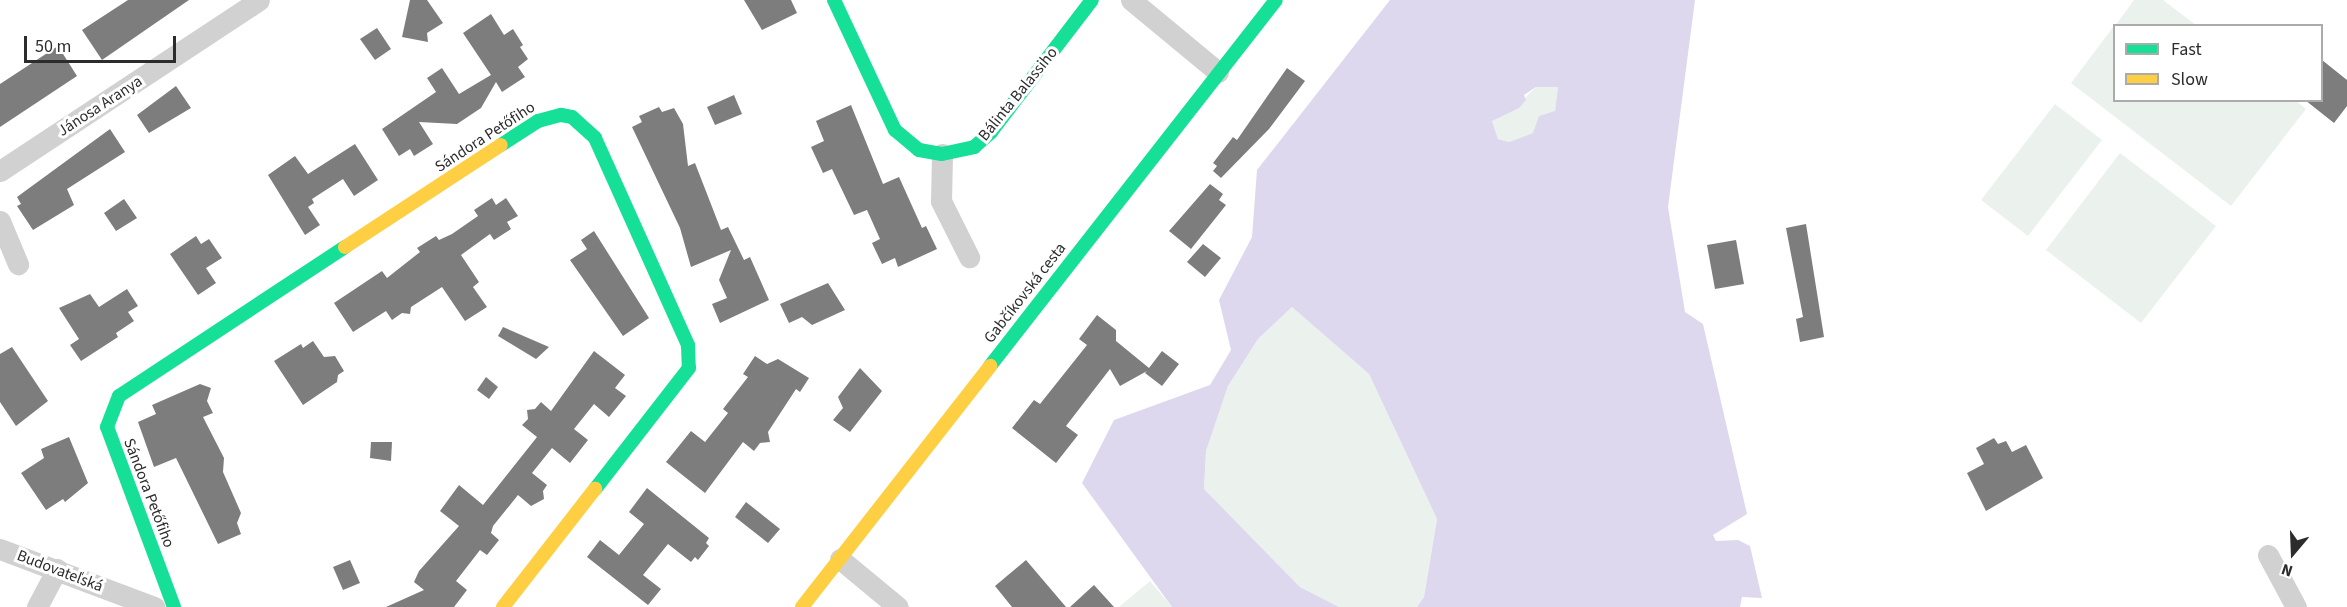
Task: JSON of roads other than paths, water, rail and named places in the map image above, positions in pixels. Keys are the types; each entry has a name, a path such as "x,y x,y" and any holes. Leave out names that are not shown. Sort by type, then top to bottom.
{"street":[{"name":"Jánosa Aranya","path":"0,171 259,0"},
{"name":"Bálinta Balassiho","path":"834,0 895,130 919,150 942,154 974,147 991,132 1092,0"},
{"path":"1131,0 1218,72"},
{"name":"Gabčíkovská cesta","path":"802,607 1276,0"},
{"name":"Sándora Petőfiho","path":"174,607 107,427 119,396 538,121 561,115 572,117 595,138 688,345 689,368 503,607"},
{"path":"942,154 940,201 969,257"},
{"path":"0,221 18,264"},
{"name":"Budovateľská","path":"0,549 154,607"},
{"path":"2268,555 2296,607"},
{"path":"840,559 898,607"},
{"path":"37,607 57,569"}]}
